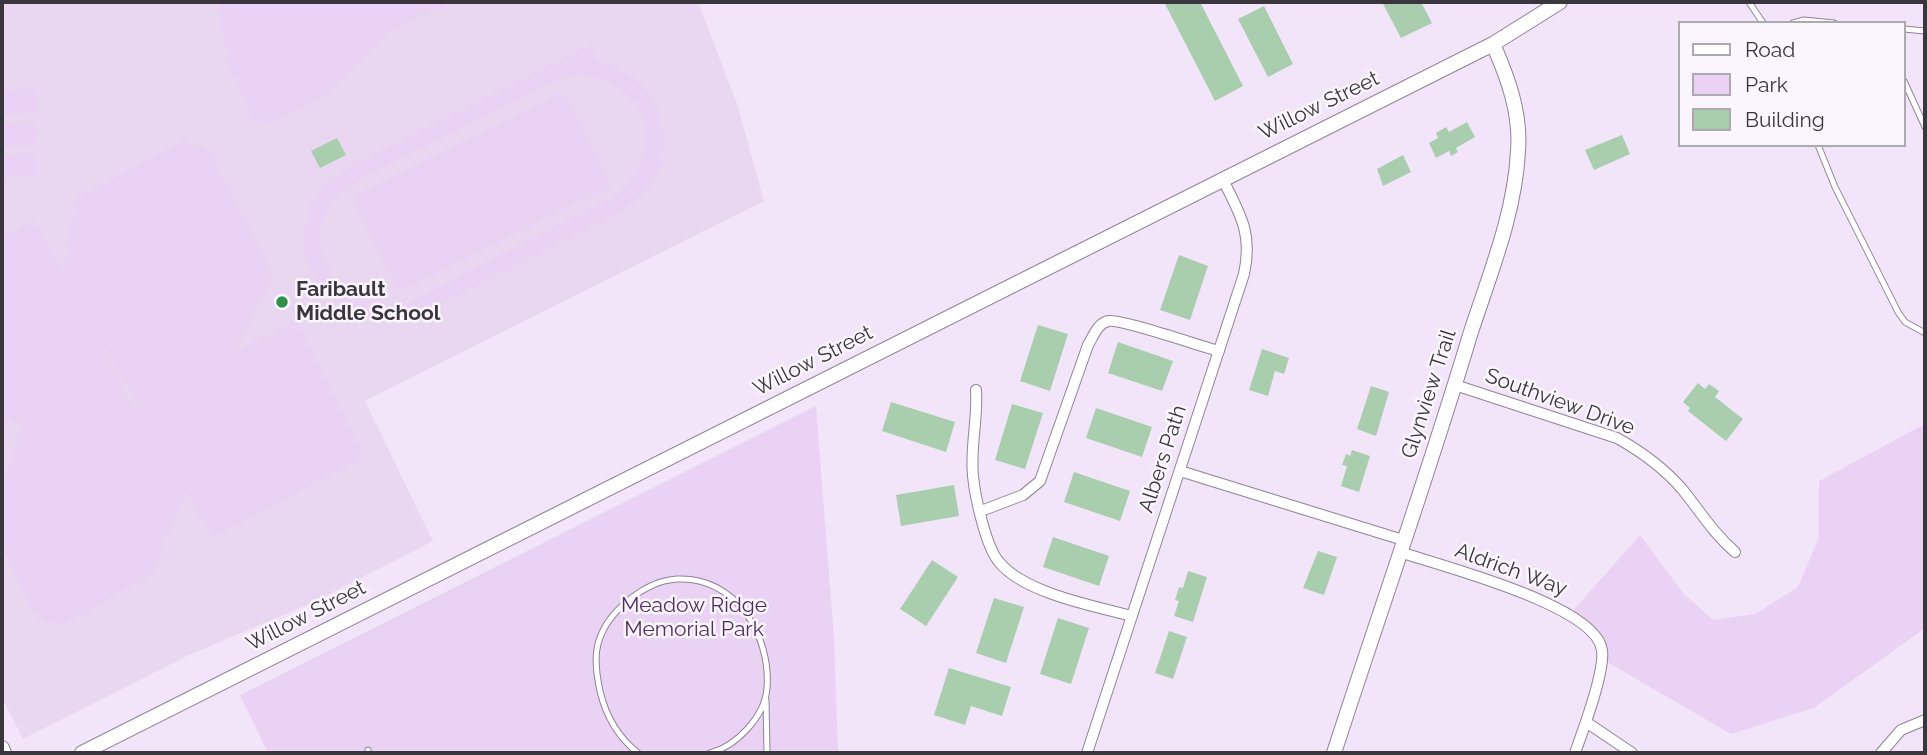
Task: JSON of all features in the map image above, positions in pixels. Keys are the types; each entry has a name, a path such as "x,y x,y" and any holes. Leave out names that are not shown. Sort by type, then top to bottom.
{"street":[{"name":"Willow Street","path":"82,753 1493,44 1560,2"},
{"name":"Glynview Trail","path":"1334,753 1455,385 1515,184 1519,149 1516,112 1507,76 1493,44"},
{"name":"Albers Path","path":"1087,753 1244,274 1248,241 1245,223 1222,178"},
{"path":"981,511 1023,495 1040,481 1088,345 1100,325 1108,321 1126,324 1219,351"},
{"name":"Southview Drive","path":"1455,385 1617,438 1642,452 1664,470 1707,525 1735,552"},
{"path":"976,390 973,477 992,551 999,562 1016,577 1060,596 1132,616"},
{"name":"Aldrich Way","path":"1180,471 1401,546 1571,613 1599,639 1602,649 1586,722 1575,753"},
{"path":"1881,753 1901,730 1925,720"},
{"path":"1586,722 1632,753"},
{"path":"2,748 4,753"}],"lane":[{"path":"1749,2 1762,21"},
{"path":"1906,29 1925,31"},
{"path":"1906,85 1925,127"},
{"path":"1819,147 1835,187 1898,312 1905,322 1925,333"},
{"path":"638,753 621,739 604,708 596,676 598,643 618,610 644,589 676,579 710,583 738,602 759,632 768,670 767,753"},
{"path":"710,753 746,732 766,700"}],"shaded area":[{"name":"Faribault Middle School","path":"2,2 698,2 737,104 764,201 365,401 433,541 314,602 189,655 23,739 2,698"}],"green space":[{"path":"218,2 453,2 390,31 326,95 269,124 254,120 228,64"},
{"path":"592,44 598,58 594,60 613,66 644,89 655,104 664,141 661,160 650,185 636,200 614,216 411,319 388,321 365,317 345,308 328,294 314,276 306,255 304,232 310,208 329,182 356,163","holes":["575,75 599,79 619,88 633,101 643,117 647,136 644,155 636,175 620,193 406,304 370,302 339,283 328,268 322,252 320,233 325,214 336,197 364,177 548,84"]},
{"path":"36,89 36,113 2,114 2,90"},
{"path":"564,92 611,186 399,291 352,197"},
{"path":"36,121 37,145 2,146 2,122"},
{"path":"184,141 208,149 273,277 234,352 297,320 361,448 357,462 212,537 186,491 152,574 61,626 37,619 2,547 2,490 20,425 2,415 2,237 35,221 62,271 77,197","holes":["89,319 138,405 132,406"]},
{"path":"37,153 38,177 2,177 2,154"},
{"name":"Meadow Ridge Memorial Park","path":"816,406 834,638 838,753 268,753 240,695"},
{"path":"1925,424 1925,628 1814,708 1731,734 1602,659 1602,649 1571,613 1640,535 1683,593 1713,620 1755,614 1798,587 1819,537 1819,481"}],"building":[{"path":"1164,2 1200,2 1243,86 1215,101"},
{"path":"1382,2 1421,2 1432,23 1401,38"},
{"path":"1264,6 1293,64 1268,77 1238,19"},
{"path":"1467,122 1475,137 1456,148 1458,152 1451,156 1449,151 1436,158 1429,143 1438,138 1436,133 1446,127 1449,132"},
{"path":"1622,135 1630,154 1594,170 1585,150"},
{"path":"337,138 346,155 320,168 311,151"},
{"path":"1403,155 1411,172 1383,186 1377,169"},
{"path":"1179,255 1208,266 1190,320 1160,310"},
{"path":"1038,325 1068,334 1050,391 1020,381"},
{"path":"1118,342 1173,361 1162,391 1108,373"},
{"path":"1262,349 1289,358 1284,374 1275,371 1268,396 1249,390"},
{"path":"1698,383 1705,389 1709,384 1719,391 1715,397 1743,419 1726,441 1688,411 1690,408 1683,402"},
{"path":"1371,386 1389,392 1376,436 1357,429"},
{"path":"891,402 955,422 946,452 882,431"},
{"path":"1012,404 1043,413 1025,469 995,460"},
{"path":"1096,408 1152,427 1142,457 1086,438"},
{"path":"1352,450 1370,456 1359,492 1341,486 1347,466 1342,465 1346,454 1350,456"},
{"path":"1074,472 1130,491 1120,521 1064,502"},
{"path":"954,485 959,516 901,526 896,495"},
{"path":"1053,537 1109,556 1099,586 1043,567"},
{"path":"1318,551 1337,557 1324,595 1303,588"},
{"path":"932,560 958,577 926,626 900,609"},
{"path":"1188,571 1207,577 1193,622 1174,616 1179,601 1175,600 1179,587 1183,588"},
{"path":"994,598 1024,607 1006,663 976,653"},
{"path":"1058,618 1089,628 1071,684 1040,674"},
{"path":"1169,631 1187,637 1173,679 1155,673"},
{"path":"949,668 1011,687 1002,716 971,706 965,725 934,715"}],"place":[{"name":"Faribault Middle School","path":"282,302"}]}
